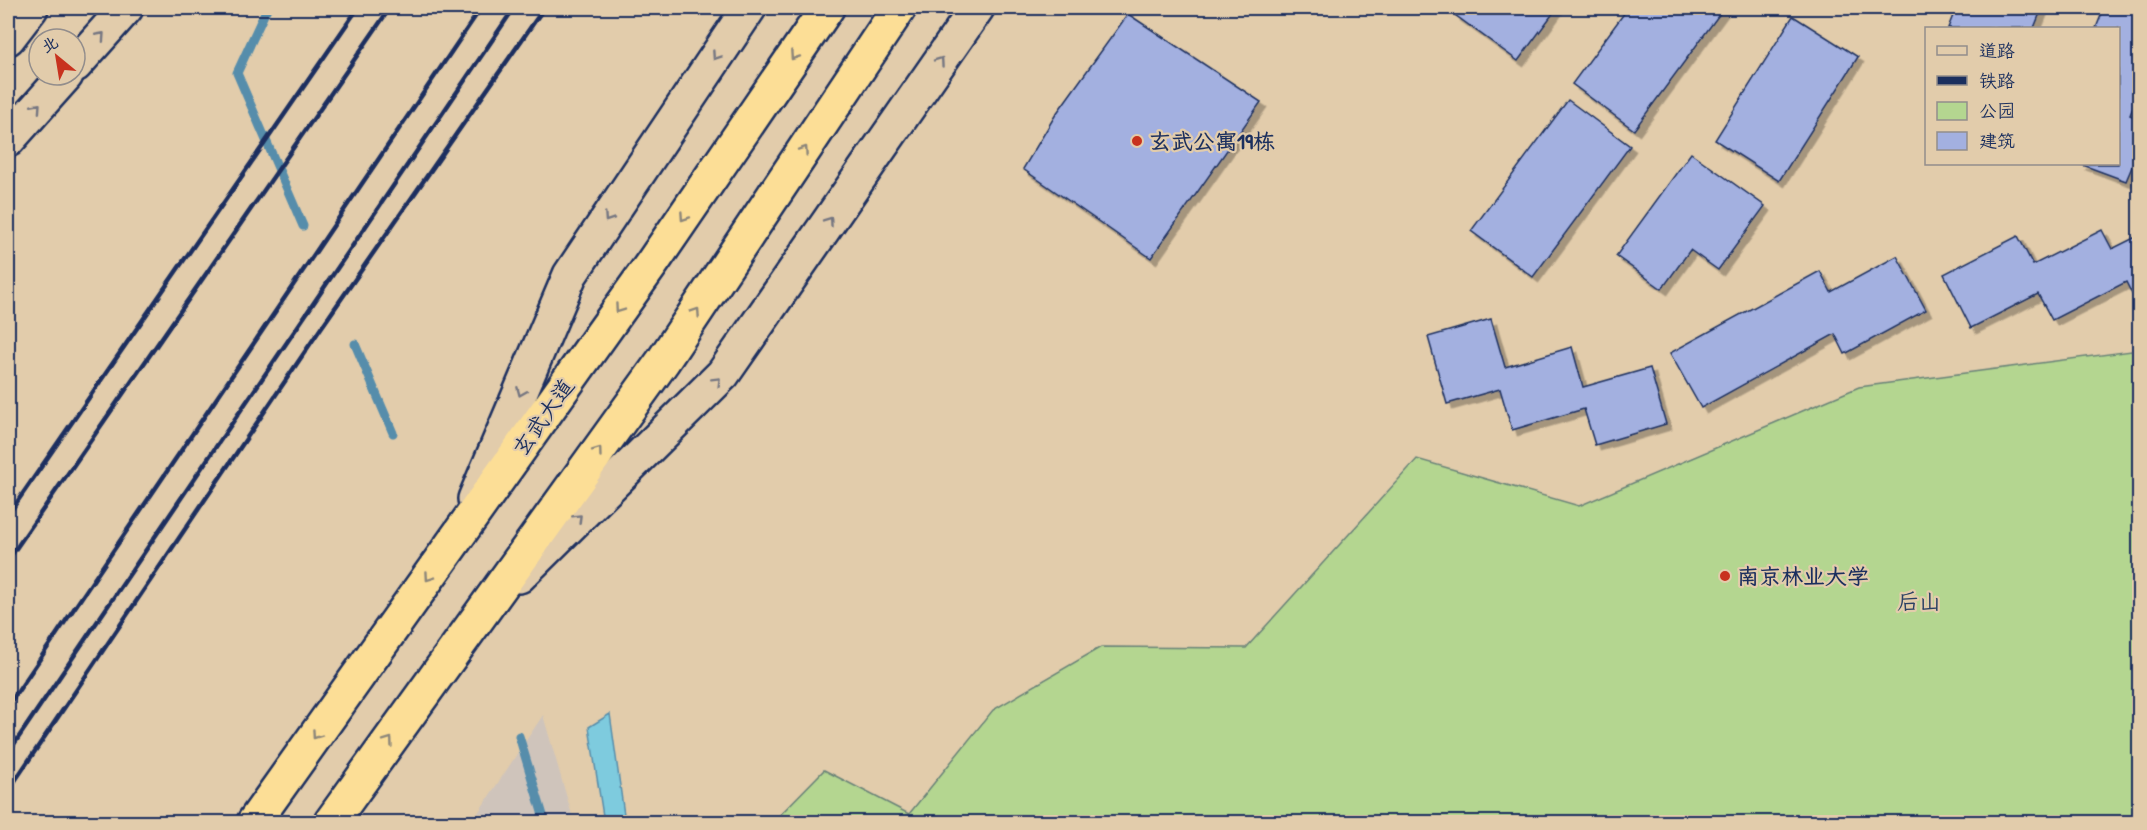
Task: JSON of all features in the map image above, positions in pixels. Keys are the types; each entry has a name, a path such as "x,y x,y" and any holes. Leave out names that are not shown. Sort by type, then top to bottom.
{"highway":[{"name":"玄武大道","path":"254,822 653,261 827,8"},
{"path":"331,822 663,361 899,8"}],"street":[{"path":"8,38 31,8"},
{"path":"87,51 126,8"},
{"path":"463,529 570,275 748,8"},
{"path":"477,618 723,374 977,8"},
{"path":"8,140 55,87"}],"shaded area":[{"path":"543,715 574,822 472,822"}],"green space":[{"name":"后山","path":"2139,350 2139,822 773,822 824,770 909,814 993,710 1101,647 1246,648 1417,459 1579,506 1859,387"}],"water":[{"path":"610,714 625,822 604,822 589,727"}],"building":[{"path":"1461,8 1557,8 1518,61 1455,15"},
{"path":"1628,8 1724,8 1634,130 1572,84"},
{"path":"1956,8 2042,8 2034,27 1948,27"},
{"path":"2104,8 2140,8 2140,90 2130,115 2140,119 2140,148 2126,181 2083,165 2120,165 2120,27 2096,27"},
{"name":"玄武公寓19栋","path":"1128,14 1261,102 1151,258 1023,169 1056,114"},
{"path":"1793,16 1858,57 1779,181 1715,140"},
{"path":"1568,100 1630,146 1533,277 1471,231"},
{"path":"1691,153 1765,206 1718,270 1690,250 1662,289 1616,256"},
{"path":"2102,230 2112,249 2140,235 2140,310 2126,282 2052,320 2038,294 1971,328 1944,274 2018,236 2033,265"},
{"path":"1897,256 1926,310 1845,354 1835,334 1701,408 1670,353 1820,271 1831,292"},
{"path":"1491,319 1505,367 1572,347 1583,387 1650,368 1666,424 1595,445 1584,409 1512,430 1500,389 1447,404 1428,337"}],"waterway":[{"path":"267,8 237,73 303,226"},
{"path":"355,344 393,433"},
{"path":"519,736 545,822"}],"railway":[{"path":"8,515 358,8"},
{"path":"8,560 390,8"},
{"path":"8,706 481,8"},
{"path":"8,753 514,8"},
{"path":"8,791 321,328 544,8"}],"place":[{"name":"玄武公寓19栋","path":"1137,141"},
{"name":"南京林业大学","path":"1725,576"}]}
